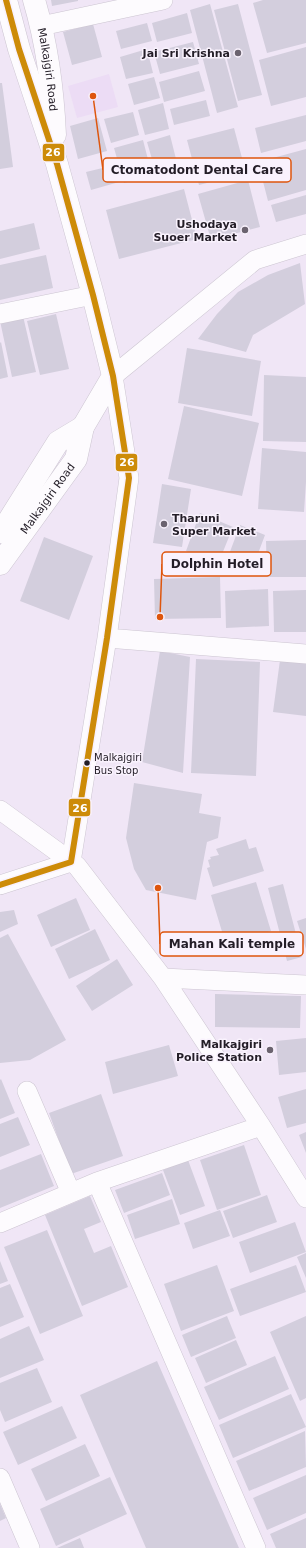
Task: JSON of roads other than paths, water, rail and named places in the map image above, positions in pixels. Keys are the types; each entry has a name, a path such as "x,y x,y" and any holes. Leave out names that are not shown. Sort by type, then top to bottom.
{"main road":[{"name":"Malkajgiri Road","path":"0,564 76,459 83,427 113,376 93,295 57,164 19,49 6,0"},
{"name":"Malkajgiri Road","path":"34,0 41,26 53,95 57,164"},
{"name":"Malkajgiri Road","path":"0,532 58,442 83,427"}],"street":[{"path":"41,26 163,0"},
{"path":"70,862 107,638 129,478 113,376 255,260 306,244"},
{"path":"0,314 93,295"},
{"path":"107,638 306,654"},
{"path":"0,810 77,866 163,978 261,1126 306,1198"},
{"path":"0,885 70,862"},
{"path":"163,978 306,985"},
{"path":"27,1091 71,1193"},
{"path":"0,1223 97,1182 261,1126"},
{"path":"97,1182 256,1548"},
{"path":"0,1478 30,1548"}],"place":[{"name":"Jai Sri Krishna","path":"238,53"},
{"name":"Ctomatodont Dental Care","path":"93,96"},
{"name":"Ushodaya Suoer Market","path":"245,230"},
{"name":"Tharuni Super Market","path":"164,524"},
{"name":"Dolphin Hotel","path":"160,617"},
{"name":"Malkajgiri Bus Stop","path":"87,763"},
{"name":"Mahan Kali temple","path":"158,888"},
{"name":"Malkajgiri Police Station","path":"270,1050"}]}
